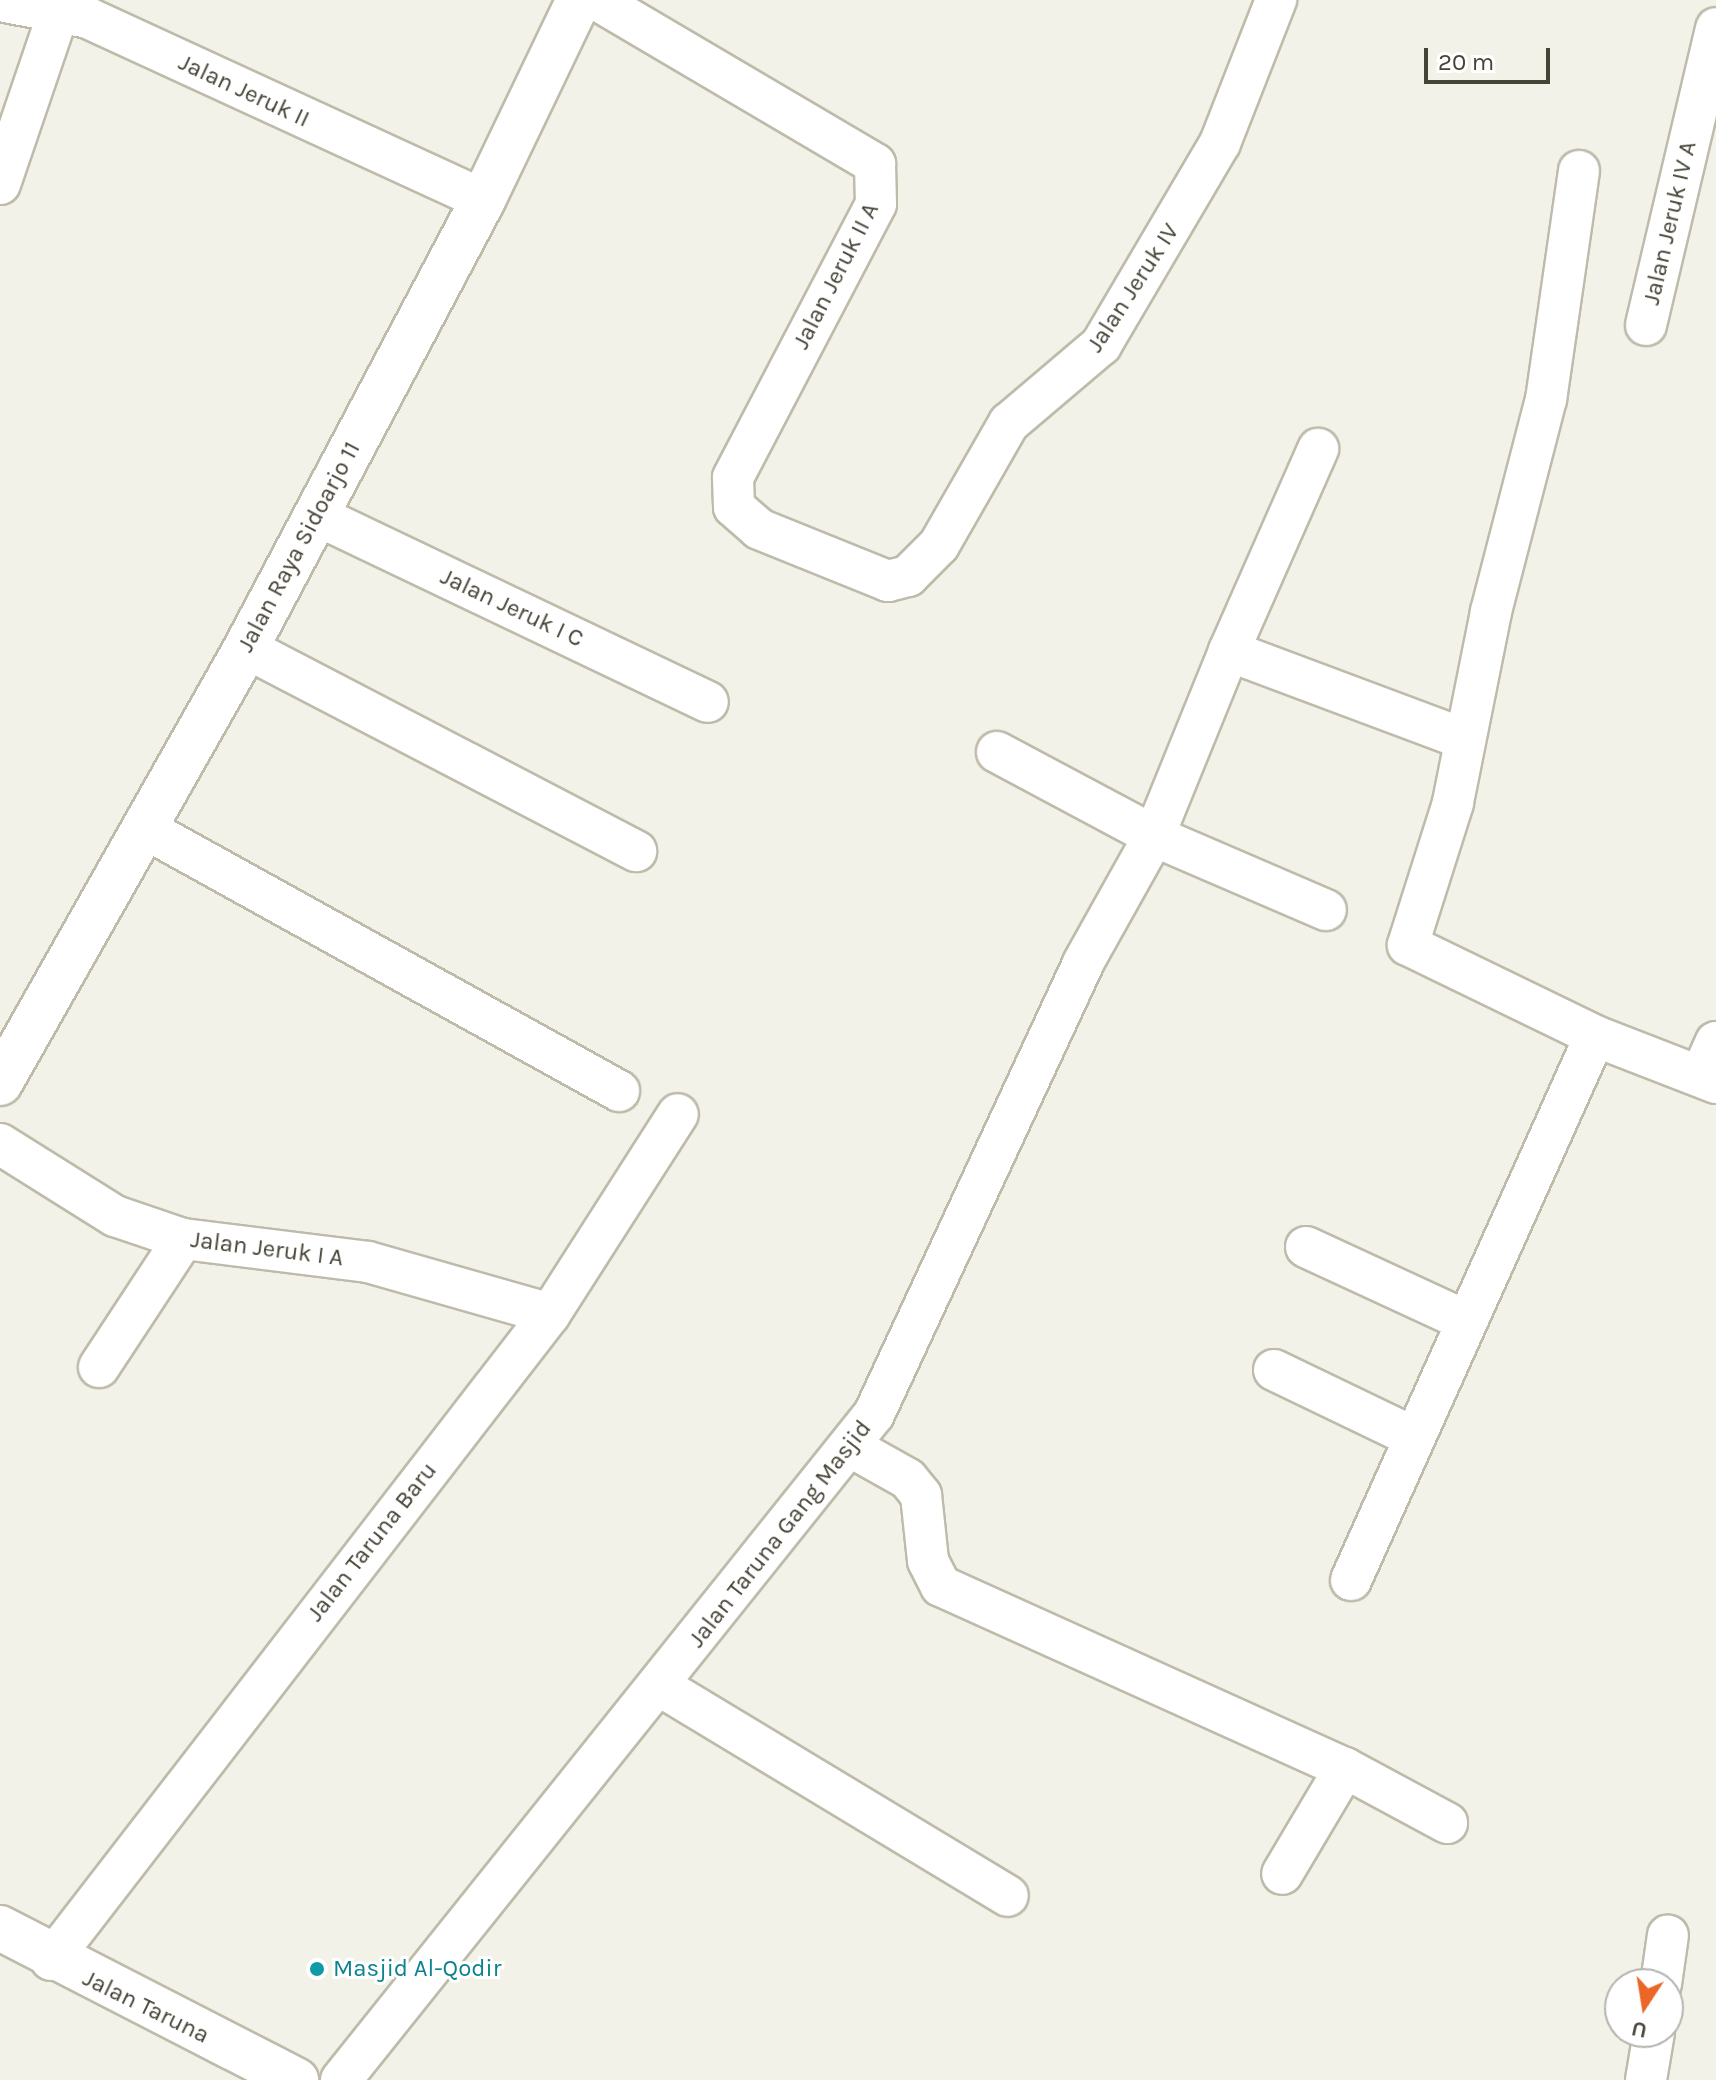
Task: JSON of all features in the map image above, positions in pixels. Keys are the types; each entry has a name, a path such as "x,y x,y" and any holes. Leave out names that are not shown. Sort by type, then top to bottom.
{"street":[{"name":"Jalan Raya Sidoarjo 11","path":"5,1063 246,648 483,200 579,0"},
{"name":"Jalan Jeruk II A","path":"597,0 875,164 876,204 733,478 734,507 759,529 816,555"},
{"name":"Jalan Jeruk IV","path":"816,555 888,581 908,576 939,545 1009,423 1101,345 1161,250 1220,143 1276,0"},
{"name":"Jalan Jeruk II","path":"0,1 59,11 483,200"},
{"path":"0,184 59,11"},
{"name":"Jalan Jeruk IV A","path":"1646,325 1716,28"},
{"path":"1579,171 1546,399 1464,739 1453,803 1408,945 1595,1036 1711,1067"},
{"name":"Jalan Taruna Gang Masjid","path":"341,2080 660,1686 874,1414 1083,963 1154,836 1229,651 1318,449"},
{"name":"Jalan Jeruk I C","path":"316,515 708,702"},
{"path":"246,648 636,851"},
{"path":"1229,651 1464,739"},
{"path":"997,752 1154,836 1326,910"},
{"path":"144,828 619,1091"},
{"path":"1351,1580 1464,1320 1595,1036"},
{"name":"Jalan Taruna Baru","path":"51,1960 550,1314 678,1114"},
{"name":"Jalan Jeruk I A","path":"0,1144 115,1216 183,1239 368,1262 550,1314"},
{"path":"99,1367 183,1239"},
{"path":"1306,1247 1464,1320"},
{"path":"1274,1370 1413,1437"},
{"path":"851,1447 908,1479 921,1495 928,1561 941,1586 1345,1768 1447,1823"},
{"path":"660,1686 1008,1896"},
{"path":"1282,1874 1345,1768"},
{"name":"Jalan Taruna","path":"0,1928 51,1960 296,2080"},
{"path":"1663,1968 1668,1935"},
{"path":"1646,2080 1651,2048"}],"place":[{"name":"Masjid Al-Qodir","path":"317,1969"}]}
